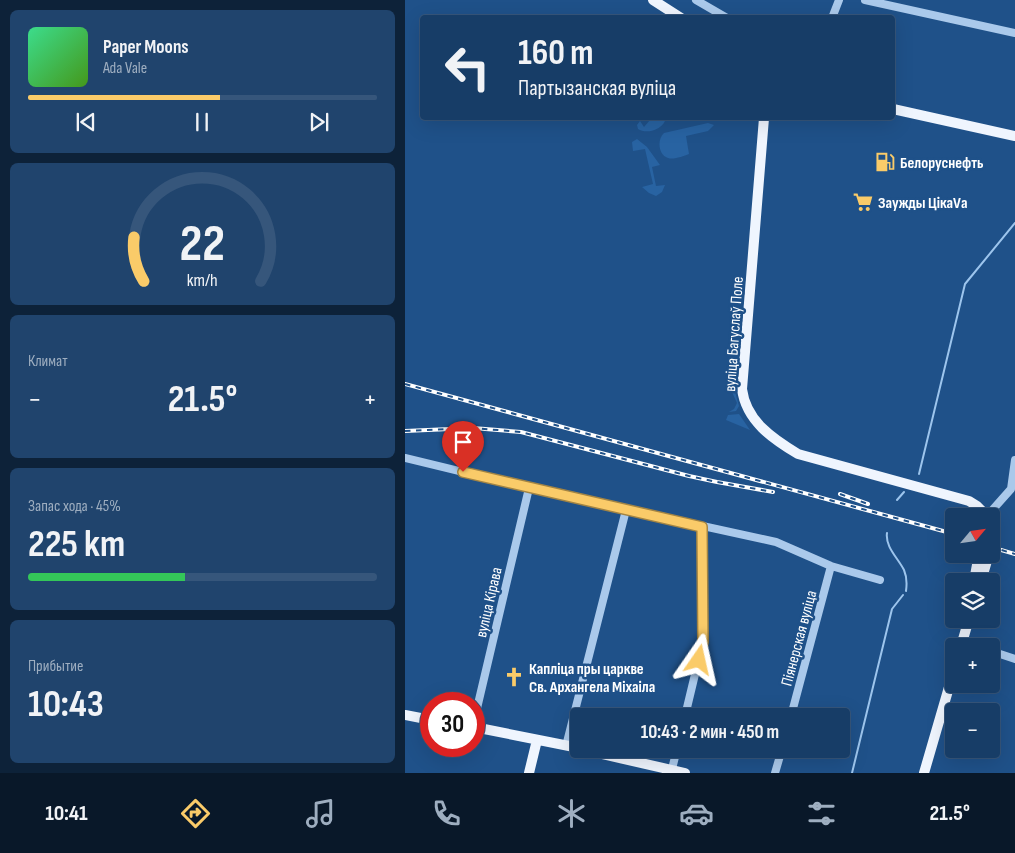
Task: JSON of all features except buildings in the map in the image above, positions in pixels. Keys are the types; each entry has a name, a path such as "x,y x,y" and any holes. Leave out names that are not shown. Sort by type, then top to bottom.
{"main road":[{"path":"653,0 676,15"},
{"path":"661,0 684,15"},
{"path":"895,109 1015,136"},
{"name":"вуліца Багуслаў Поле","path":"764,120 742,389 747,410 758,425 777,441 798,454 897,480 956,499 969,501 979,508"},
{"name":"вуліца Багуслаў Поле","path":"956,499 972,508"},
{"path":"924,773 947,693"},
{"path":"405,715 420,718"},
{"path":"485,729 570,747"},
{"path":"529,773 537,740"},
{"path":"617,758 685,773"}],"street":[{"path":"696,0 722,15"},
{"path":"833,15 839,0"},
{"path":"865,0 1015,32"},
{"path":"405,458 626,510 776,542 831,566 880,580"},
{"path":"994,508 1011,489 1015,460"},
{"name":"вуліца Кірава","path":"481,692 529,488"},
{"path":"566,746 626,510"},
{"path":"687,708 703,642 702,527"},
{"name":"Піянерская вуліца","path":"793,708 831,566"},
{"path":"1000,654 1015,659"},
{"path":"672,771 675,758"},
{"path":"775,773 779,758"}],"shaded area":[{"path":"650,120 666,120 659,128 650,131 642,131 638,129 637,125 640,121 644,127"},
{"path":"708,123 714,125 708,131 686,136 689,154 668,158 662,154 660,139 664,133"},
{"path":"637,139 647,147 660,165 652,167 656,186 665,185 662,192 656,196 642,187 653,184 645,149 633,151 632,142"},
{"path":"733,358 736,358 740,363 734,380 734,389 739,406 736,411 729,412 734,409 737,403 732,392"},
{"path":"739,414 750,430 726,420 728,415"}],"waterway":[{"path":"919,474 965,284 1015,223"},
{"path":"897,500 904,492"},
{"path":"887,533 890,548 905,573 907,580 906,591"},
{"path":"852,773 892,609 903,595"}],"railway":[{"path":"405,384 945,532"},
{"path":"405,431 473,428 521,432 689,476 773,492"},
{"path":"840,494 868,504"},
{"path":"1000,550 1015,554"}],"place":[{"name":"Белоруснефть","path":"885,162"},
{"name":"Заужды ЦікаVа","path":"863,202"},
{"name":"Капліца пры царкве Св. Архангела Міхаіла","path":"514,677"}],"route":[{"path":"463,472 702,527 703,642 699,660"}]}
